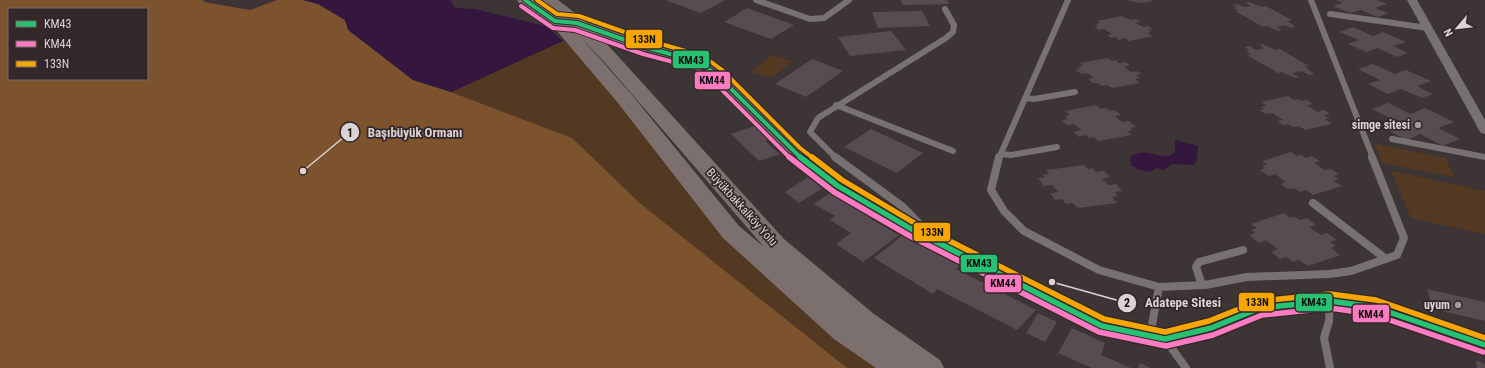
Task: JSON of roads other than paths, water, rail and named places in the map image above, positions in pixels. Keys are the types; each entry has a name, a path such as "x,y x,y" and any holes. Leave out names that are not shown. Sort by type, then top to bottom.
{"highway":[{"name":"Büyükbakkalköy Yolu","path":"525,0 563,27 625,98 731,232 844,332 897,368"},
{"name":"Büyükbakkalköy Yolu","path":"548,0 577,23 611,59 775,245 865,321 930,368"},
{"path":"555,21 577,23"}],"street":[{"path":"1412,0 1485,130"},
{"path":"577,23 645,47 699,62 717,74 795,153 838,186 937,242 1102,326 1157,338 1211,328 1260,308 1330,301 1374,307 1485,345"}],"lane":[{"path":"756,0 810,19 824,18 849,0"},
{"path":"1068,0 997,162 991,190 1004,211 1024,231 1099,270 1159,287 1202,285 1247,277 1329,274 1351,271 1397,255 1404,238 1311,0"},
{"path":"937,242 902,207 835,157 810,132 818,118 836,105 946,38 953,32 954,25 945,9"},
{"path":"1330,14 1428,28"},
{"path":"1025,98 1034,99 1075,92"},
{"path":"836,105 953,151"},
{"path":"1392,139 1485,157"},
{"path":"1001,154 1011,155 1057,147"},
{"path":"1313,203 1386,258"},
{"path":"1202,285 1196,267 1199,262 1243,250"},
{"path":"1159,287 1157,338 1186,368"},
{"path":"1330,301 1329,321 1324,338 1330,368"}],"place":[{"name":"simge sitesi","path":"1418,125"},
{"name":"Başıbüyük Ormanı","path":"303,171"},
{"name":"Adatepe Sitesi","path":"1052,282"},
{"name":"uyum","path":"1458,305"}]}
